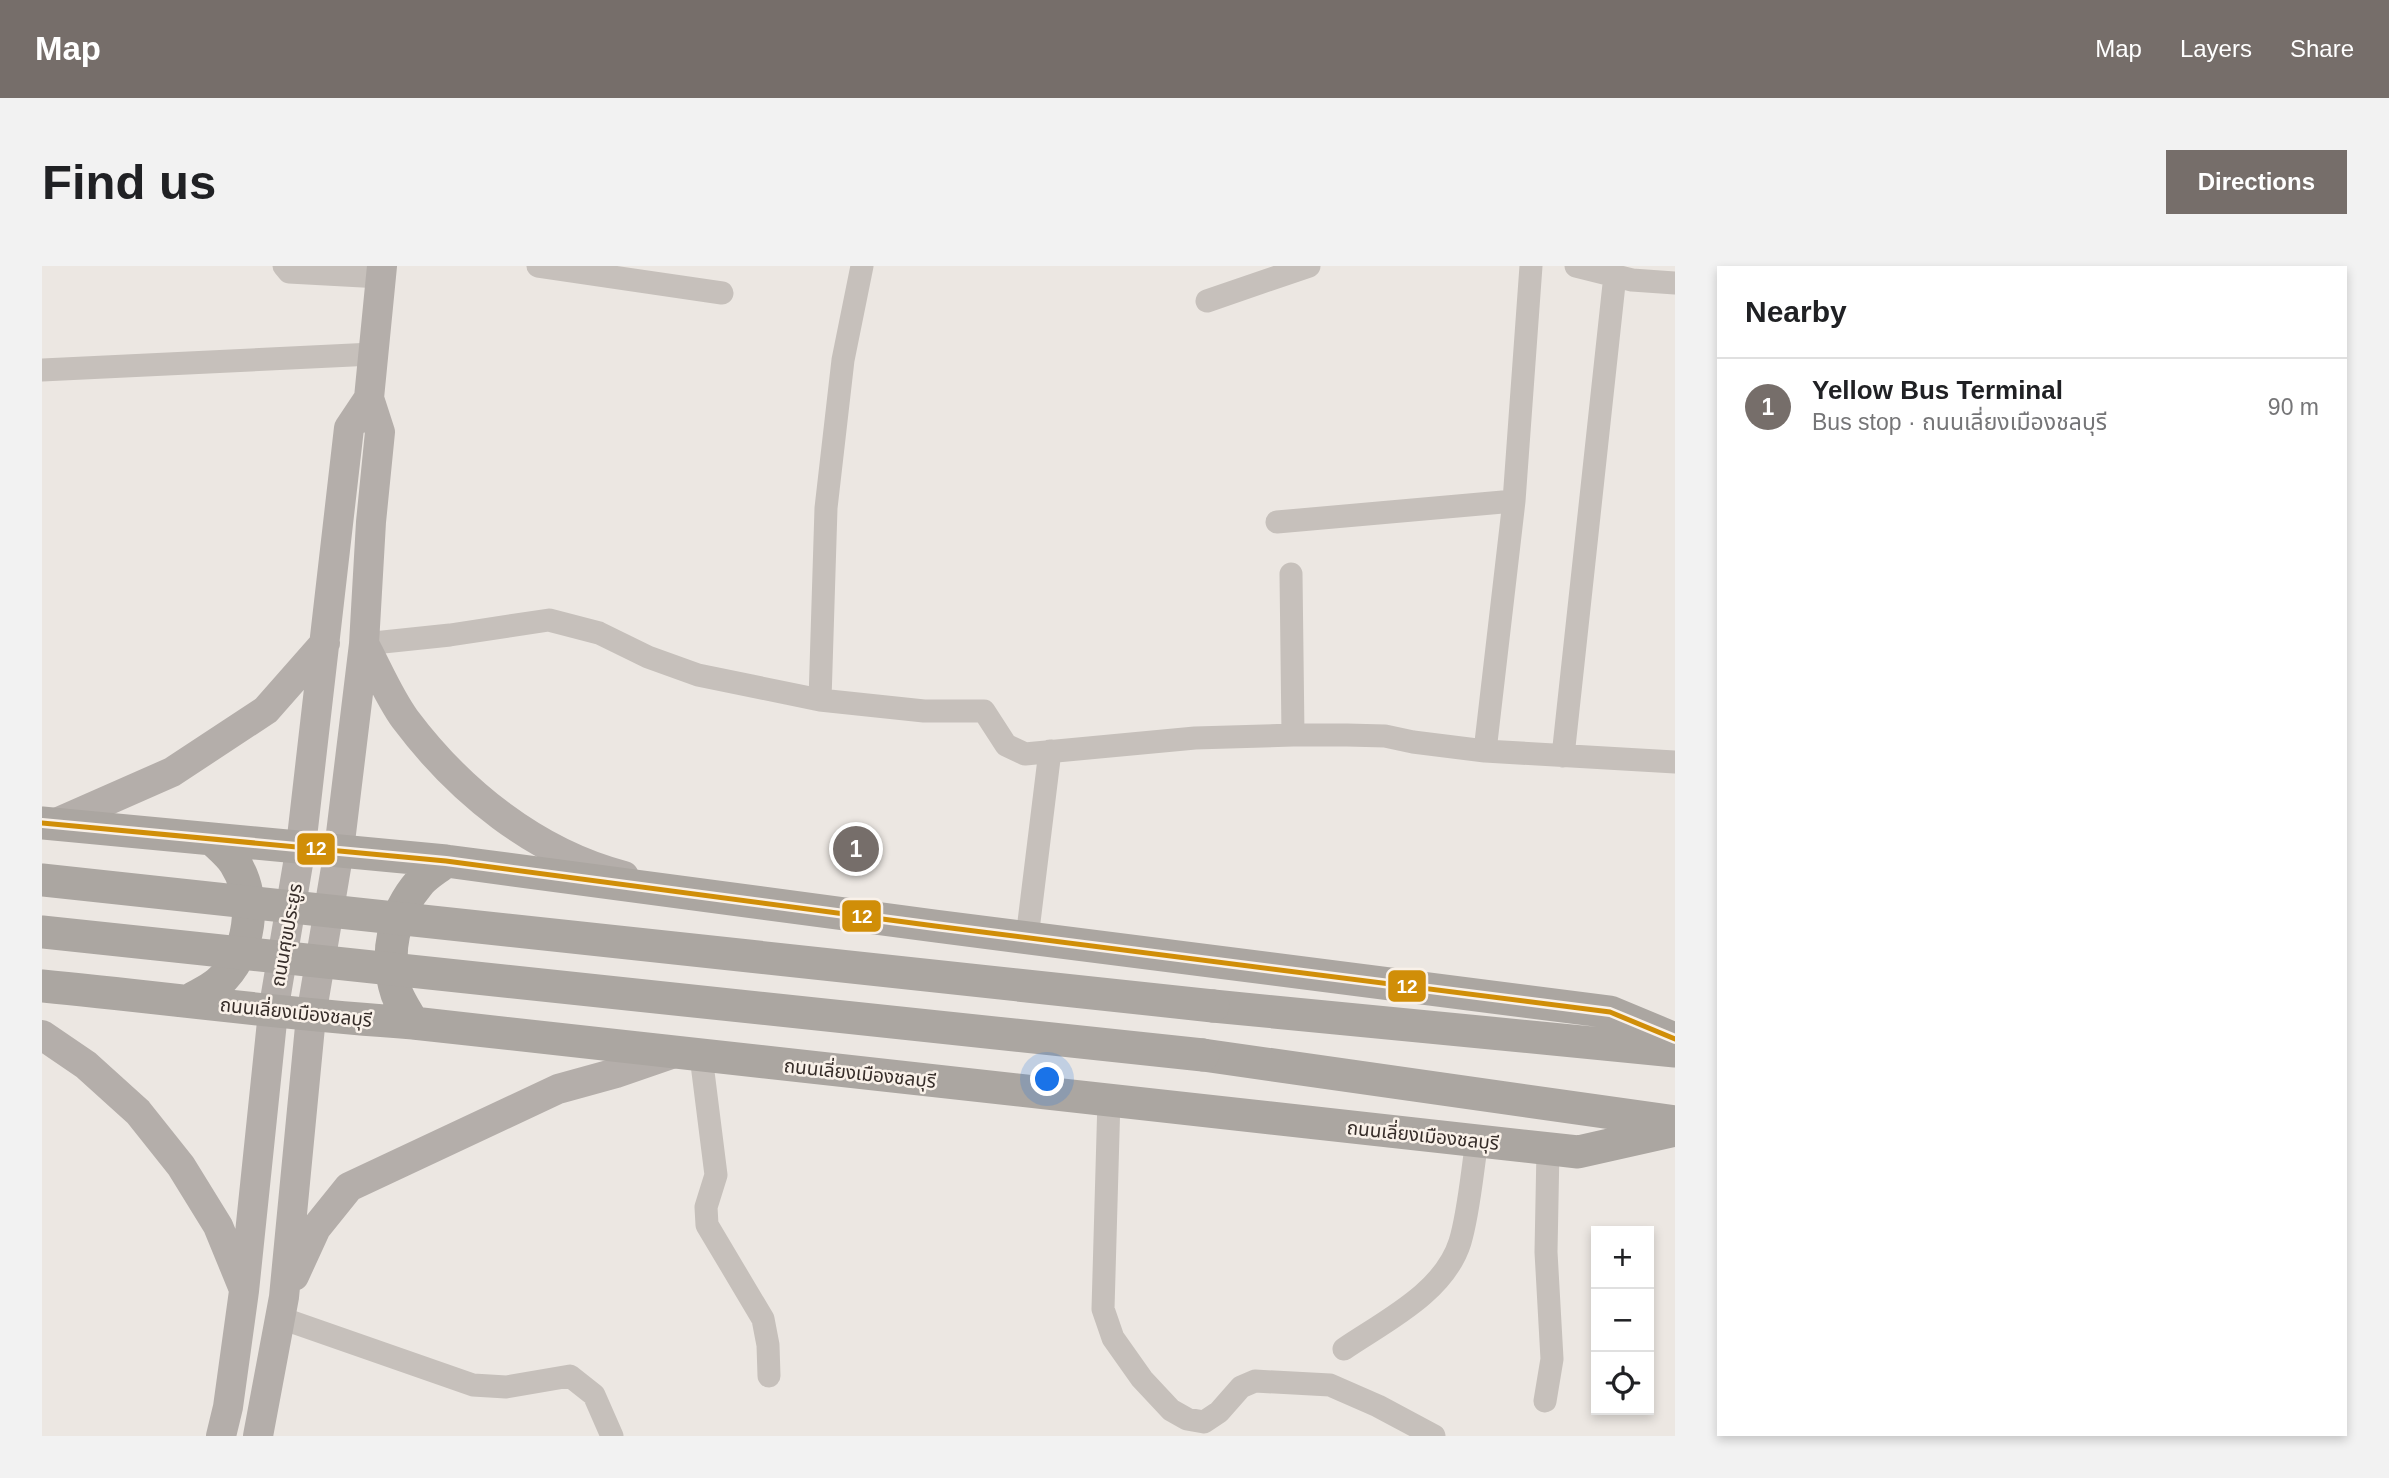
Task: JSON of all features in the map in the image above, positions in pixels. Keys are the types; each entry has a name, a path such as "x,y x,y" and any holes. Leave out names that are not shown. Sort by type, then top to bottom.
{"highway":[{"path":"48,823 446,861 1610,1012 1675,1039"},
{"path":"190,1000 218,983 238,957 248,926 247,893 235,863 212,839"},
{"path":"413,1023 398,996 393,976 393,935 403,905 421,880 446,861"},
{"path":"42,880 1213,1006 1675,1051"},
{"path":"42,932 1203,1055 1675,1122"},
{"name":"ถนนเลี่ยงเมืองชลบุรี","path":"42,986 190,1000 311,1016 413,1023 1578,1152 1675,1130"}],"main road":[{"name":"ถนนศุขประยูร","path":"258,1436 282,1308 311,1016 339,850 364,644 371,522 380,432 369,398 382,272"},
{"name":"ถนนศุขประยูร","path":"221,1436 228,1407 244,1291 273,1012 301,846 349,428 369,398"},
{"path":"48,823 172,772 266,710 326,643"},
{"path":"364,644 404,718 458,781 524,833 600,870 681,891"},
{"path":"42,1034 86,1065 138,1112 181,1166 218,1226 244,1291"},
{"path":"282,1308 316,1228 349,1188 558,1089 688,1055"}],"street":[{"path":"284,266 289,272 382,272"},
{"path":"538,266 722,293"},
{"path":"820,700 826,508 843,360 862,266"},
{"path":"1207,301 1309,266"},
{"path":"1485,751 1514,501 1531,266"},
{"path":"1576,266 1632,279 1675,283"},
{"path":"1563,756 1615,275"},
{"path":"42,370 373,354"},
{"path":"1278,523 1514,501"},
{"path":"1291,574 1293,735"},
{"path":"364,644 450,635 549,620 599,633 648,657 698,674 820,700 924,711 984,711 1006,745 1025,754 1195,738 1385,736 1485,751 1675,762"},
{"path":"1027,938 1050,751"},
{"path":"688,1055 716,1175 706,1207 706,1225 763,1319 768,1345 769,1376"},
{"path":"1109,1099 1103,1309 1113,1338 1142,1379 1171,1410 1187,1419 1204,1422 1219,1412 1241,1387 1255,1381 1330,1385 1378,1406 1434,1436"},
{"path":"1344,1349 1409,1306 1438,1280 1446,1269 1460,1243 1477,1141"},
{"path":"1545,1401 1552,1359 1546,1252 1548,1149"},
{"path":"282,1308 472,1385 506,1387 570,1376 594,1395 612,1436"}],"transit line":[{"name":"12","path":"42,823 446,861 1610,1012 1675,1039"}],"place":[{"name":"Yellow Bus Terminal","path":"856,849"}]}
